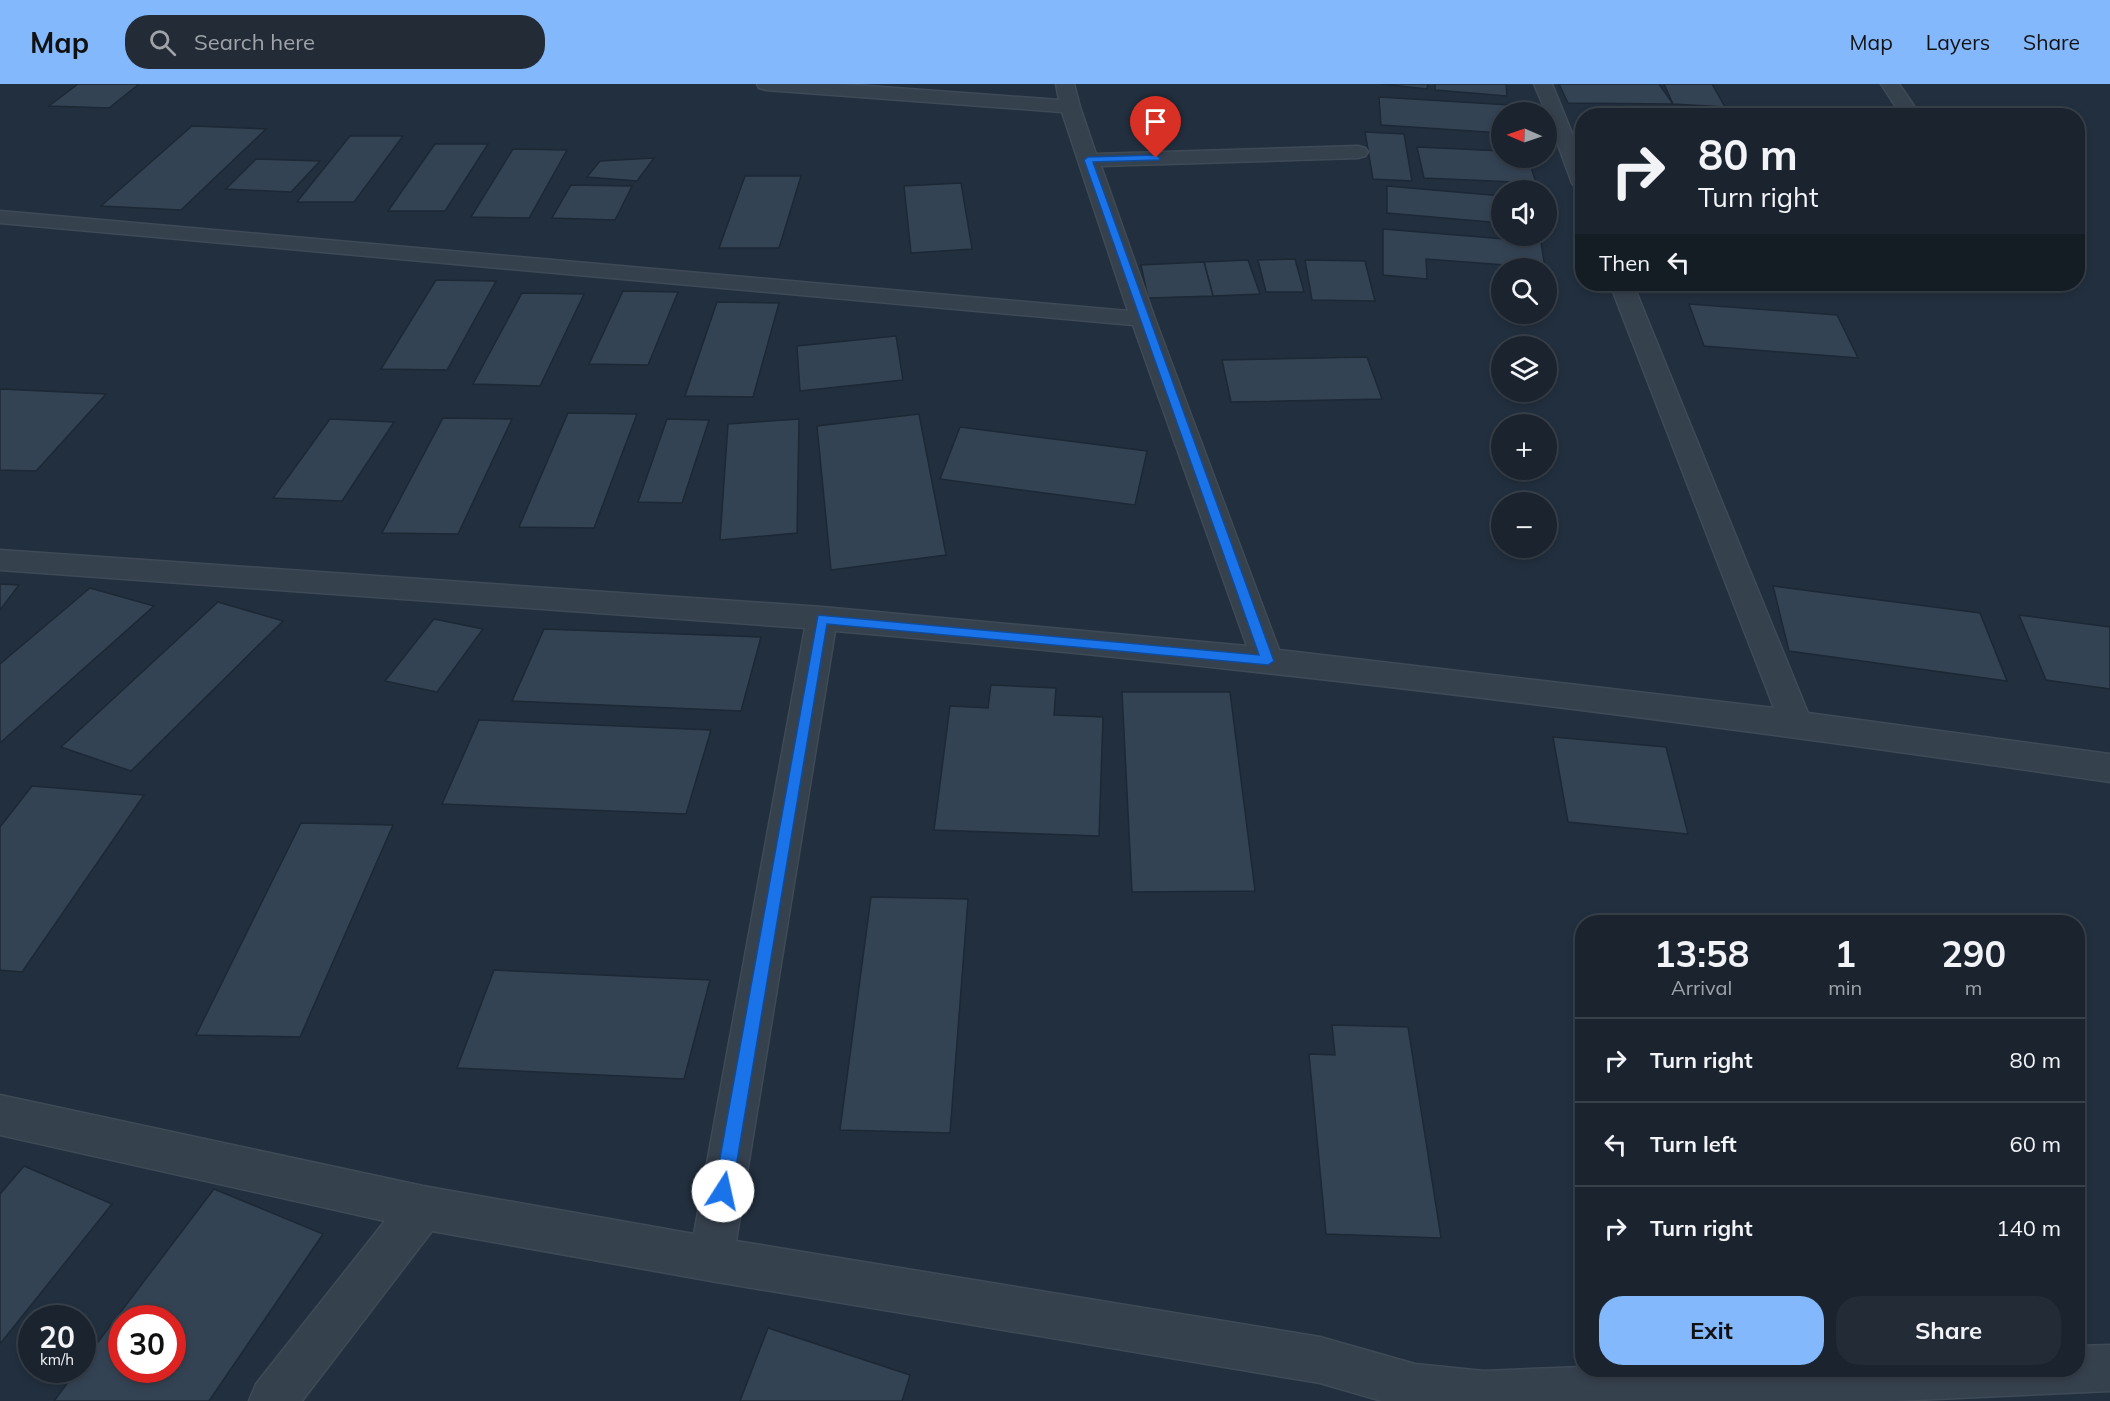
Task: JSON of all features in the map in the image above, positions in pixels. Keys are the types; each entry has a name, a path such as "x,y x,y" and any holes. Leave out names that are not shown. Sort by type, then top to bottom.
{"street":[{"path":"766,84 1067,96 1143,319 1268,661"},
{"path":"1544,84 1575,165"},
{"path":"1890,84 1906,108"},
{"path":"1088,160 1358,152"},
{"path":"0,217 1143,319"},
{"path":"1625,291 1795,722"},
{"path":"0,560 822,618 1268,661 1795,722 2110,768"},
{"path":"711,1259 822,618"},
{"path":"0,1115 423,1208 711,1259 1320,1360 1415,1387 1484,1395 1894,1377"},
{"path":"273,1401 423,1208"},
{"path":"2085,1369 2110,1368"}],"building":[{"path":"78,84 139,84 109,108 49,106"},
{"path":"1381,84 1428,84 1427,89"},
{"path":"1435,84 1506,84 1507,96 1435,90"},
{"path":"1559,84 1659,84 1673,104 1568,103"},
{"path":"1664,84 1712,84 1725,107 1673,104"},
{"path":"1379,97 1491,104 1491,132 1381,125"},
{"path":"192,126 266,129 181,210 101,206"},
{"path":"1365,132 1404,134 1412,181 1373,179"},
{"path":"350,136 403,136 354,202 297,202"},
{"path":"435,144 488,144 445,211 388,211"},
{"path":"1417,147 1491,150 1491,168 1531,168 1535,180 1491,181 1424,178"},
{"path":"513,149 567,150 529,218 471,217"},
{"path":"654,158 637,181 587,177 600,161"},
{"path":"256,159 320,161 291,192 226,189"},
{"path":"745,176 801,176 779,248 719,248"},
{"path":"961,183 972,249 911,253 904,186"},
{"path":"571,185 632,186 615,220 552,218"},
{"path":"1387,186 1491,195 1491,222 1387,213"},
{"path":"1383,229 1491,238 1491,246 1542,246 1543,258 1491,258 1491,264 1426,259 1427,279 1383,275"},
{"path":"1295,259 1304,292 1266,292 1258,260"},
{"path":"1248,260 1260,294 1213,296 1204,262"},
{"path":"1305,260 1365,261 1375,301 1312,300"},
{"path":"1204,262 1213,296 1148,298 1141,265"},
{"path":"436,280 496,281 447,370 381,369"},
{"path":"623,291 678,292 648,365 589,364"},
{"path":"522,293 584,294 540,386 473,384"},
{"path":"717,302 779,303 753,397 685,396"},
{"path":"1689,304 1837,315 1858,358 1704,346"},
{"path":"896,336 903,380 800,391 797,346"},
{"path":"1367,357 1382,399 1231,402 1222,360"},
{"path":"0,389 106,394 36,471 0,470"},
{"path":"568,413 637,414 594,528 519,527"},
{"path":"919,414 946,555 831,570 817,426"},
{"path":"443,418 512,419 458,534 382,533"},
{"path":"330,419 394,422 342,501 273,498"},
{"path":"667,419 709,420 682,503 638,502"},
{"path":"799,419 797,533 720,540 728,424"},
{"path":"960,427 1147,451 1135,505 940,479"},
{"path":"0,584 19,585 0,610"},
{"path":"1773,586 1980,613 2007,681 1789,651"},
{"path":"90,588 154,606 0,743 0,664"},
{"path":"218,602 283,621 131,771 61,747"},
{"path":"2019,615 2110,627 2110,689 2046,680"},
{"path":"434,619 483,629 437,692 385,681"},
{"path":"544,629 761,637 741,711 512,701"},
{"path":"991,685 1056,688 1054,715 1103,717 1099,836 934,830 950,706 988,708"},
{"path":"1122,692 1230,692 1255,891 1132,892"},
{"path":"479,720 711,730 686,814 442,804"},
{"path":"1553,737 1666,747 1688,834 1568,822"},
{"path":"32,786 144,795 22,972 0,970 0,827"},
{"path":"301,823 393,825 300,1037 196,1035"},
{"path":"871,897 968,899 950,1133 840,1130"},
{"path":"494,970 710,980 684,1079 457,1068"},
{"path":"1332,1025 1408,1027 1441,1238 1326,1234 1309,1054 1335,1055"},
{"path":"24,1166 112,1204 31,1305 18,1305 18,1322 0,1344 0,1194"},
{"path":"214,1189 323,1234 209,1401 54,1401 67,1383 96,1383 96,1345 108,1329 108,1383 186,1383 186,1305 126,1305"},
{"path":"768,1328 910,1375 902,1401 740,1401"}],"route":[{"path":"723,1191 822,618 1268,661 1088,160 1156,158"}]}
